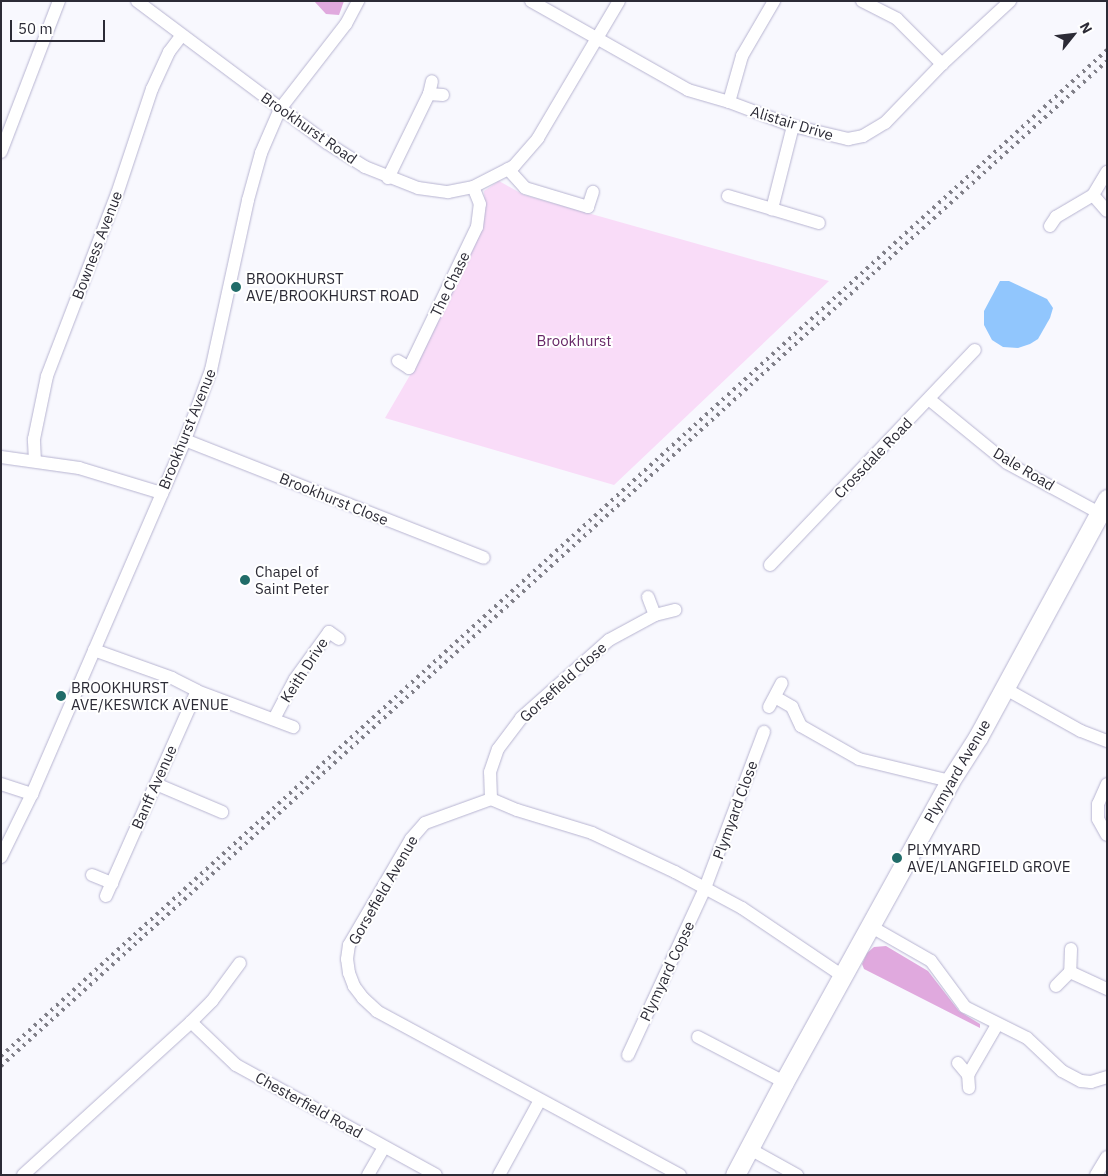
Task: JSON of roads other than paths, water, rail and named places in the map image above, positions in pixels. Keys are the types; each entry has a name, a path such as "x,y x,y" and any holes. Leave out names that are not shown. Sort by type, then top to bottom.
{"street":[{"path":"1,152 59,1"},
{"name":"Brookhurst Road","path":"138,1 181,36 280,109 327,143 365,167 388,178 418,188 448,192 473,187 514,166 538,138 619,1"},
{"name":"Brookhurst Avenue","path":"1,857 32,794 185,440 211,370 248,200 261,153 280,109 346,24 358,1"},
{"name":"Alistair Drive","path":"531,1 688,90 729,102 794,126 848,139 862,136 885,123 942,64 1010,1"},
{"path":"729,102 742,56 774,1"},
{"path":"862,1 902,22 942,64"},
{"name":"Bowness Avenue","path":"35,462 34,439 47,376 116,194 152,89 169,52 181,36"},
{"path":"388,178 431,87 443,95"},
{"path":"772,209 794,126"},
{"path":"508,169 524,188 588,207 593,192"},
{"path":"1052,218 1093,195 1107,172"},
{"name":"The Chase","path":"398,361 409,368 478,227 480,204 473,187"},
{"path":"1093,195 1107,211"},
{"path":"728,196 819,223"},
{"name":"Crossdale Road","path":"770,565 976,350"},
{"name":"Dale Road","path":"930,400 1007,463 1103,506"},
{"name":"Brookhurst Close","path":"185,440 484,558"},
{"path":"1,457 79,468 162,492"},
{"name":"Plymyard Avenue","path":"735,1175 784,1082 950,781 978,736 1103,506"},
{"path":"648,598 655,615"},
{"name":"Gorsefield Close","path":"491,799 490,772 498,749 521,718 609,640 655,615 675,610"},
{"name":"Keith Drive","path":"274,719 295,679 328,632 339,639"},
{"name":"Keith Drive","path":"94,650 172,678 197,692 293,727"},
{"path":"782,683 772,702 792,708 801,726 859,759 950,781"},
{"path":"1004,688 1082,731 1107,740"},
{"name":"Banff Avenue","path":"106,896 197,692"},
{"name":"Plymyard Close","path":"706,888 764,732"},
{"path":"1,784 32,794"},
{"path":"156,784 222,812"},
{"path":"1107,784 1098,804 1098,819 1107,836"},
{"path":"491,799 517,810 592,834 706,888 742,908 843,976"},
{"name":"Gorsefield Avenue","path":"491,799 425,823 411,839 349,945 347,959 354,986 363,998 377,1011 680,1175"},
{"path":"92,875 112,883"},
{"name":"Plymyard Copse","path":"628,1055 706,888"},
{"path":"870,926 931,961 965,1007 997,1025 1027,1038 1062,1071 1081,1081 1091,1082 1107,1077"},
{"path":"1056,986 1070,972 1071,949"},
{"path":"23,1175 191,1022 212,1001 240,964"},
{"path":"1070,972 1107,989"},
{"name":"Chesterfield Road","path":"191,1022 236,1065 436,1175"},
{"path":"958,1063 968,1082 997,1025"},
{"path":"698,1037 784,1082"},
{"path":"499,1175 540,1100"},
{"path":"368,1175 384,1146"},
{"path":"750,1149 797,1175"},
{"path":"1096,1175 1107,1157"}],"water":[{"path":"1000,281 1009,281 1047,299 1053,308 1050,318 1038,339 1030,344 1018,348 1003,347 992,340 984,325 984,311"}],"railway":[{"path":"1,1056 1107,50"},
{"path":"1,1066 1107,61"}],"place":[{"name":"BROOKHURST AVE/BROOKHURST ROAD","path":"236,287"},
{"name":"Chapel of Saint Peter","path":"245,580"},
{"name":"BROOKHURST AVE/KESWICK AVENUE","path":"61,696"},
{"name":"PLYMYARD AVE/LANGFIELD GROVE","path":"897,858"}],"park label":[{"name":"Brookhurst","path":"574,341"}]}
